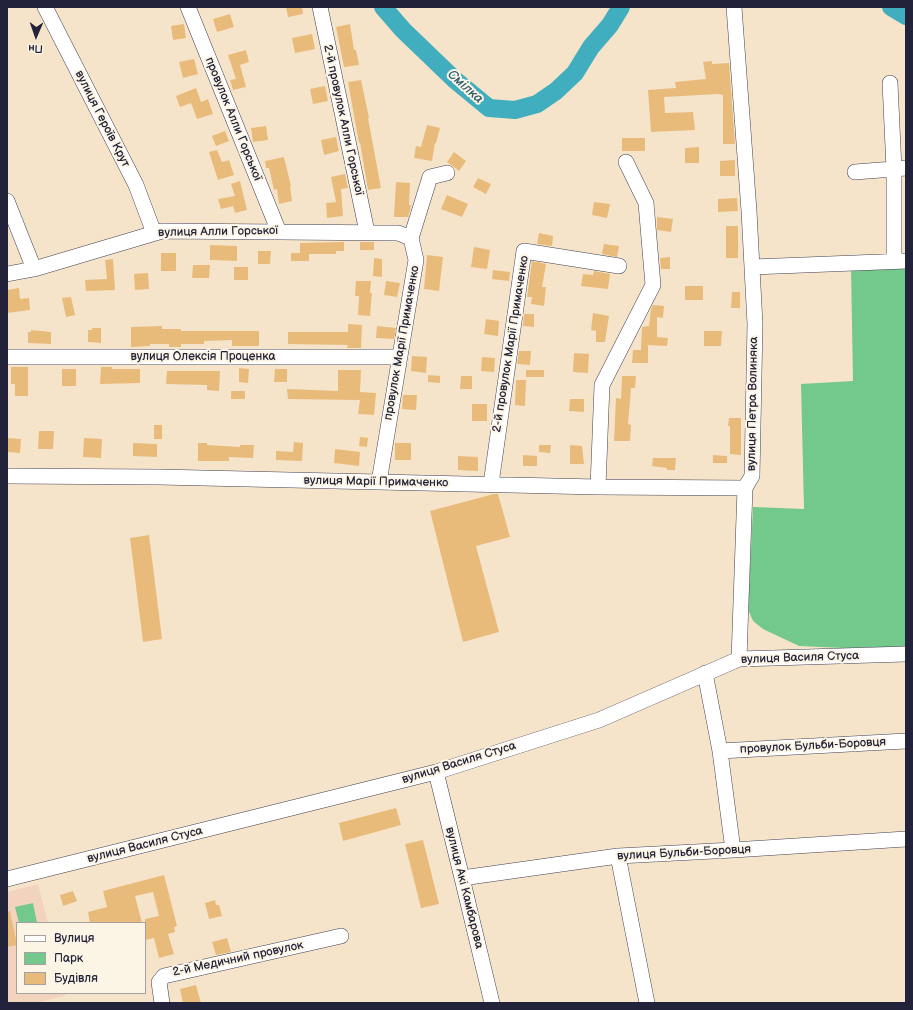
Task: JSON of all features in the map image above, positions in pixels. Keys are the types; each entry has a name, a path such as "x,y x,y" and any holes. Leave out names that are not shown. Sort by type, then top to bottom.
{"street":[{"name":"вулиця Героїв Крут","path":"45,7 136,185 154,233"},
{"name":"провулок Алли Горської","path":"188,7 279,232"},
{"name":"2-й провулок Алли Горської","path":"320,7 367,232"},
{"name":"вулиця Петра Волиняка","path":"734,7 755,324 752,476 745,488 739,659"},
{"path":"752,267 900,261 900,168 890,83"},
{"path":"598,487 602,385 652,285 646,202 626,162"},
{"path":"855,172 900,168"},
{"path":"410,238 430,177 448,172"},
{"path":"7,201 34,269"},
{"name":"вулиця Алли Горської","path":"7,274 34,269 162,230 398,232 410,238"},
{"name":"провулок Марії Примаченко","path":"379,482 416,260 410,238"},
{"name":"2-й провулок Марії Примаченко","path":"491,484 524,251 619,266"},
{"name":"вулиця Олексія Проценка","path":"7,357 400,357"},
{"name":"вулиця Марії Примаченко","path":"7,476 160,477 598,487 745,488"},
{"name":"вулиця Василя Стуса","path":"7,879 436,772 599,720 739,659 906,654"},
{"path":"705,673 720,750 733,850"},
{"name":"провулок Бульби-Боровця","path":"720,750 906,741"},
{"name":"вулиця Акі Камбарова","path":"436,772 492,1003"},
{"name":"вулиця Бульби-Боровця","path":"462,878 618,856 906,839"},
{"path":"618,856 647,1003"},
{"name":"2-й Медичний провулок","path":"162,1003 159,982 164,976 341,936"}],"shaded area":[{"path":"38,884 48,922 16,922 16,994 66,995 37,1003 7,1003 7,892"}],"green space":[{"path":"906,266 906,647 842,648 799,646 763,629 753,621 748,609 753,507 804,509 801,384 853,381 851,267"},
{"path":"33,903 37,922 19,922 15,907"}],"building":[{"path":"286,7 302,7 303,14 288,17"},
{"path":"230,14 234,27 217,32 213,19"},
{"path":"184,24 186,38 173,40 171,26"},
{"path":"350,24 354,50 356,50 359,65 344,67 336,27"},
{"path":"312,34 315,49 295,53 292,38"},
{"path":"246,50 249,62 240,65 246,87 233,90 230,80 236,79 228,55"},
{"path":"194,59 198,74 183,78 179,62"},
{"path":"712,61 712,64 729,63 735,144 723,144 723,95 718,94 664,97 665,113 693,112 695,130 651,132 648,90 676,88 675,82 706,79 703,62"},
{"path":"361,80 381,188 368,190 348,82"},
{"path":"325,86 328,101 313,104 310,89"},
{"path":"196,88 201,102 208,99 213,114 197,119 191,103 180,107 176,96"},
{"path":"427,125 440,128 435,143 432,161 414,158 416,146 421,147"},
{"path":"266,126 268,140 253,142 251,128"},
{"path":"225,131 229,141 216,146 212,136"},
{"path":"336,137 339,151 324,155 321,140"},
{"path":"622,138 645,138 645,151 622,151"},
{"path":"699,147 699,163 685,163 685,148"},
{"path":"217,150 222,162 229,160 234,175 218,180 209,152"},
{"path":"454,152 466,161 459,171 447,162"},
{"path":"284,157 291,186 292,201 279,204 277,189 274,190 269,168 266,168 265,161"},
{"path":"735,160 735,176 720,176 720,161"},
{"path":"345,174 348,188 341,189 343,216 327,218 326,203 336,202 331,177"},
{"path":"478,178 491,184 486,194 473,187"},
{"path":"240,181 247,210 235,213 233,206 221,209 218,199 235,196 231,184"},
{"path":"396,182 410,183 409,205 411,205 408,217 394,217"},
{"path":"447,195 468,204 462,217 441,209"},
{"path":"737,198 738,211 718,212 718,199"},
{"path":"594,202 610,204 607,218 592,215"},
{"path":"657,217 673,219 671,232 657,230"},
{"path":"726,226 738,226 738,258 726,258"},
{"path":"539,233 553,236 552,246 537,244"},
{"path":"344,242 344,251 336,251 336,254 309,254 309,261 291,261 291,253 300,253 300,243"},
{"path":"360,242 374,242 374,250 360,250"},
{"path":"604,244 619,246 617,257 602,254"},
{"path":"210,245 237,246 237,261 210,260"},
{"path":"474,247 490,250 487,269 471,267"},
{"path":"258,251 271,251 270,264 258,264"},
{"path":"161,253 176,253 176,271 161,271"},
{"path":"427,255 443,257 439,291 424,289"},
{"path":"670,257 670,269 661,269 660,258"},
{"path":"374,258 382,259 382,277 373,276"},
{"path":"113,259 115,290 86,291 85,280 107,279 105,260"},
{"path":"532,261 546,264 542,287 546,287 544,306 531,304 532,297 527,297"},
{"path":"193,265 210,265 209,278 192,278"},
{"path":"234,267 248,267 248,280 234,280"},
{"path":"493,270 510,272 509,281 492,279"},
{"path":"594,271 610,274 608,289 581,286 583,274 593,275"},
{"path":"148,273 149,289 135,290 134,274"},
{"path":"356,281 371,281 370,293 372,293 370,316 358,315 359,296 355,296"},
{"path":"386,281 400,283 397,297 384,295"},
{"path":"685,286 703,286 703,300 685,300"},
{"path":"19,288 20,299 29,298 30,310 7,313 7,290"},
{"path":"732,292 740,292 740,308 731,308"},
{"path":"71,297 75,315 66,317 62,298"},
{"path":"653,305 664,306 663,318 657,317 657,337 668,338 667,346 648,345 648,363 632,363 633,350 641,350 642,327 649,326 651,309"},
{"path":"593,313 609,316 605,342 596,342 596,331 591,330"},
{"path":"524,314 534,314 534,327 523,326"},
{"path":"486,319 499,321 498,336 484,334"},
{"path":"348,324 362,325 361,348 347,348 348,345 288,344 288,332 348,332"},
{"path":"162,326 162,329 181,329 181,331 259,331 259,346 232,346 232,340 204,341 204,344 181,344 181,347 169,347 169,344 150,344 150,346 131,347 131,327"},
{"path":"377,326 396,328 394,339 376,338"},
{"path":"92,328 101,328 101,343 88,342 88,330 92,330"},
{"path":"31,330 51,332 51,344 28,343 28,332 31,332"},
{"path":"704,331 722,331 721,346 704,346"},
{"path":"519,351 531,351 530,365 517,364"},
{"path":"574,353 589,354 588,373 573,372"},
{"path":"412,356 427,357 426,373 411,371"},
{"path":"482,357 495,358 494,372 481,371"},
{"path":"11,367 28,367 28,396 15,396 15,384 11,384"},
{"path":"101,367 112,367 112,369 140,369 140,383 100,384"},
{"path":"239,368 249,369 248,383 239,382"},
{"path":"62,369 76,369 76,386 62,386"},
{"path":"275,369 287,369 287,382 274,382"},
{"path":"338,370 361,370 360,392 376,393 374,415 358,414 360,400 288,399 287,389 338,391"},
{"path":"526,370 544,370 544,377 526,377"},
{"path":"167,371 220,371 219,391 207,390 207,385 166,384"},
{"path":"428,375 440,376 440,383 428,382"},
{"path":"461,376 472,376 472,389 460,389"},
{"path":"622,376 636,376 635,388 631,388 628,424 631,425 630,441 614,441 616,398 621,399"},
{"path":"516,380 526,380 525,406 515,405"},
{"path":"231,391 245,391 245,399 231,399"},
{"path":"403,395 417,395 416,410 402,409"},
{"path":"570,399 584,399 584,412 569,411"},
{"path":"472,404 487,404 487,421 472,421"},
{"path":"729,418 741,418 741,455 730,454 730,426 728,426"},
{"path":"154,425 162,425 162,439 154,439"},
{"path":"39,431 54,431 53,449 38,449"},
{"path":"360,437 368,438 367,447 359,446"},
{"path":"7,438 21,439 20,453 7,452"},
{"path":"84,438 102,439 101,458 83,457"},
{"path":"294,442 303,443 302,461 276,460 276,451 293,452"},
{"path":"133,443 157,444 157,457 133,456"},
{"path":"198,443 240,447 240,445 254,445 253,458 229,457 229,461 198,461"},
{"path":"395,443 411,443 411,460 395,460"},
{"path":"539,445 551,445 550,453 539,452"},
{"path":"570,445 582,446 584,464 570,464"},
{"path":"335,449 360,452 359,466 334,463"},
{"path":"523,455 537,456 537,466 523,466"},
{"path":"713,455 727,456 727,463 713,463"},
{"path":"458,456 478,457 478,471 458,470"},
{"path":"653,458 676,458 675,470 667,470 667,468 652,466"},
{"path":"498,494 510,537 476,546 499,632 463,642 430,511"},
{"path":"149,535 162,639 143,642 130,538"},
{"path":"396,808 401,825 343,841 339,823"},
{"path":"423,840 439,904 421,908 405,844"},
{"path":"164,875 177,926 174,927 175,932 168,934 174,954 159,958 154,938 146,940 145,919 159,916 153,892 135,896 142,922 90,922 88,912 107,907 103,891"},
{"path":"73,891 77,901 63,906 60,895"},
{"path":"215,900 216,905 219,905 222,916 209,919 205,903"},
{"path":"10,911 16,945 7,947 7,912"},
{"path":"227,938 231,952 216,955 212,942"},
{"path":"196,985 201,1003 183,1003 180,989"}],"waterway":[{"name":"Смілка","path":"383,7 403,30 455,80 489,108 515,110 537,104 556,91 575,73 591,47 610,25 621,7"},
{"name":"Смілка","path":"891,7 906,16"}]}
